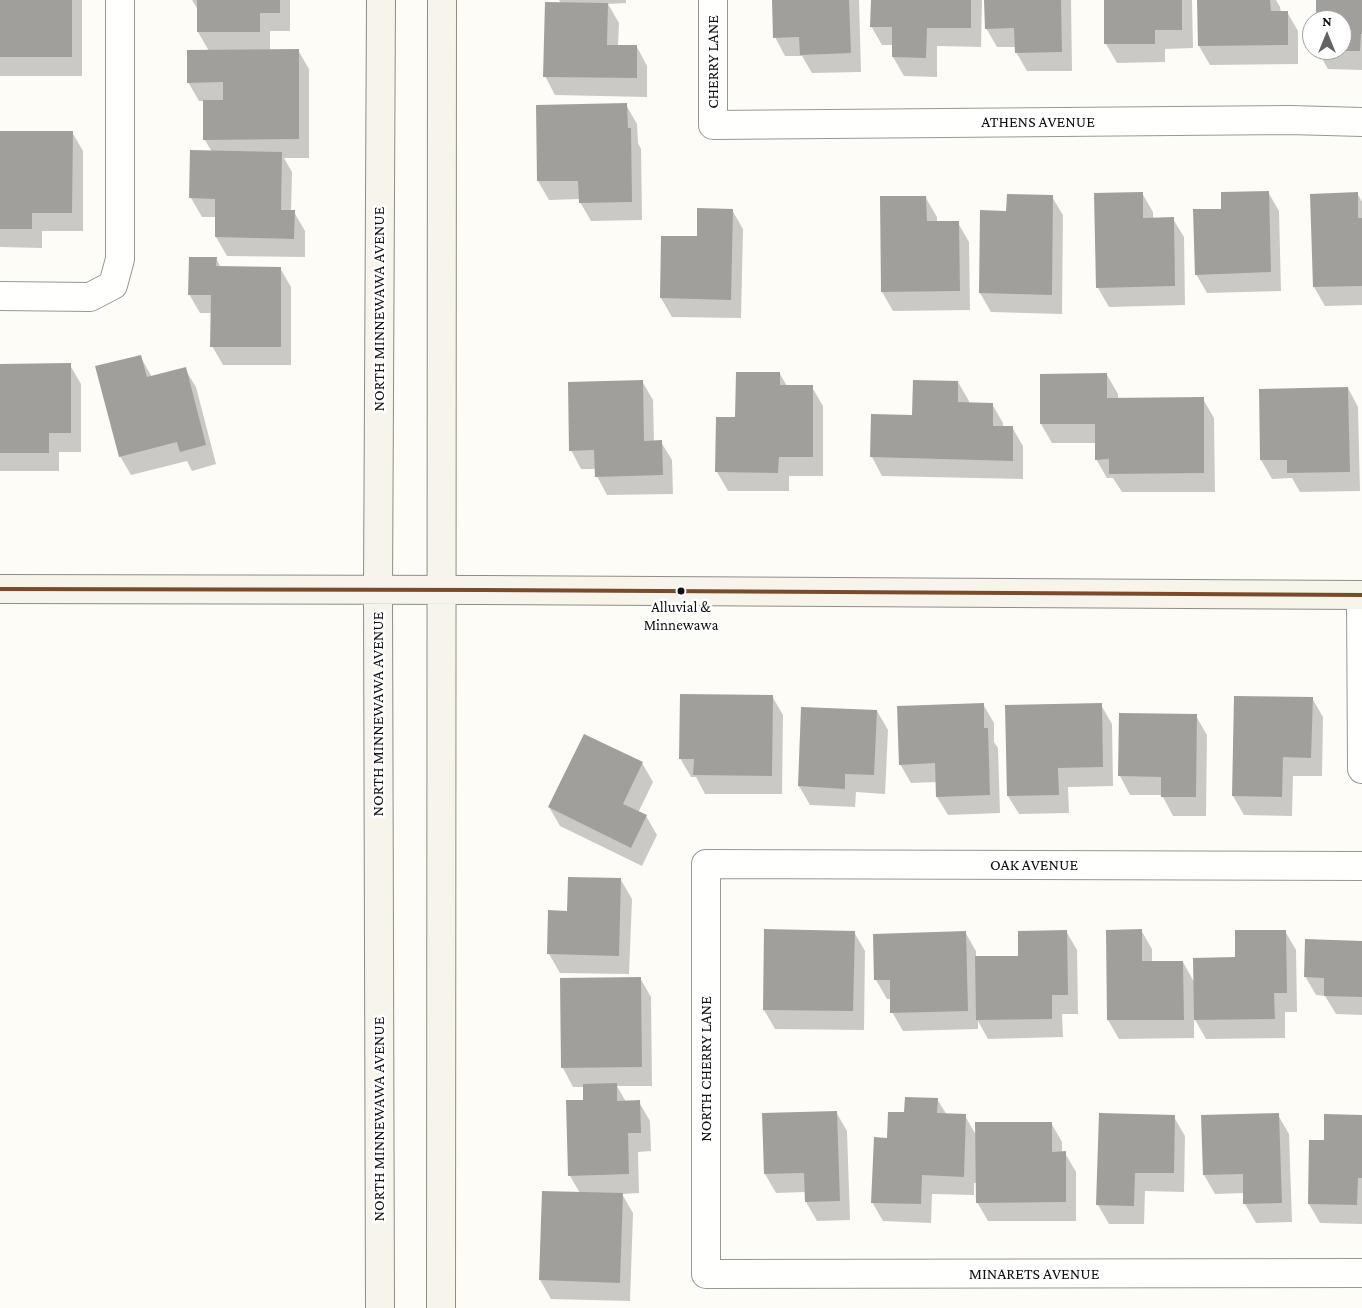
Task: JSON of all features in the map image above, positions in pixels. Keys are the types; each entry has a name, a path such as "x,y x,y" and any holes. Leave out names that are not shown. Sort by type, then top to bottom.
{"main road":[{"name":"NORTH MINNEWAWA AVENUE","path":"380,1308 378,590 381,0"},
{"path":"441,1308 442,0"},
{"path":"0,589 1362,595"}],"street":[{"path":"0,296 90,297 113,285 120,259 120,0"},
{"name":"CHERRY LANE","path":"713,0 713,125"},
{"name":"ATHENS AVENUE","path":"713,125 1290,120 1362,122"},
{"path":"1362,595 1362,769"},
{"name":"OAK AVENUE","path":"706,864 1362,866"},
{"name":"NORTH CHERRY LANE","path":"706,864 706,1274"},
{"name":"MINARETS AVENUE","path":"706,1274 1362,1273"}],"building":[{"path":"0,0 72,0 72,57 0,57"},
{"path":"197,0 280,0 280,13 260,13 260,32 197,32"},
{"path":"772,0 849,0 851,53 800,55 799,37 773,38"},
{"path":"871,0 971,0 971,28 927,28 926,58 892,57 892,27 870,27"},
{"path":"984,0 1061,0 1062,52 1015,53 1014,28 985,29"},
{"path":"1104,0 1182,0 1182,30 1155,30 1155,44 1104,44"},
{"path":"1197,0 1270,0 1271,11 1288,11 1288,45 1198,46"},
{"path":"1316,0 1362,0 1360,51 1352,51 1352,10 1316,10"},
{"path":"545,2 608,3 607,45 637,45 637,78 543,77"},
{"path":"299,49 299,139 203,140 203,100 223,100 223,82 187,83 187,50"},
{"path":"627,103 628,128 631,128 632,202 579,203 578,181 537,181 536,105"},
{"path":"0,131 73,131 72,213 32,213 32,229 0,229"},
{"path":"190,150 282,152 281,210 295,210 294,239 215,237 215,199 189,198"},
{"path":"1269,191 1271,272 1195,275 1193,209 1221,209 1221,192"},
{"path":"1143,192 1143,218 1174,217 1175,286 1096,288 1094,193"},
{"path":"1358,192 1358,218 1362,218 1362,286 1313,287 1310,194"},
{"path":"1007,194 1053,195 1052,295 979,293 980,210 1006,211"},
{"path":"880,196 926,196 927,221 959,221 960,291 881,292"},
{"path":"697,208 733,209 731,300 660,298 661,236 697,236"},
{"path":"189,257 217,257 216,266 281,267 281,347 210,347 211,295 188,295"},
{"path":"141,355 147,377 186,367 206,445 180,452 177,442 119,457 95,366"},
{"path":"71,363 71,433 49,433 49,453 0,453 0,364"},
{"path":"736,372 780,372 780,385 813,385 813,457 779,457 778,473 715,472 716,417 735,417"},
{"path":"1107,373 1107,398 1204,397 1204,473 1109,474 1109,459 1095,460 1095,424 1040,424 1040,374"},
{"path":"643,380 644,441 662,440 663,475 595,477 594,450 569,451 568,382"},
{"path":"913,380 958,381 958,402 993,403 993,426 1013,426 1013,461 870,457 871,414 912,415"},
{"path":"1348,387 1350,472 1287,473 1287,460 1260,460 1259,389"},
{"path":"680,694 773,695 772,776 693,775 694,759 679,759"},
{"path":"1234,696 1313,697 1311,758 1283,757 1282,797 1232,796"},
{"path":"984,703 984,728 988,728 990,795 936,797 935,763 899,765 897,706"},
{"path":"1102,703 1103,767 1058,768 1059,795 1007,796 1005,705"},
{"path":"801,707 877,710 874,775 845,774 845,789 798,786"},
{"path":"1119,713 1197,714 1196,797 1161,797 1161,777 1118,776"},
{"path":"584,734 643,762 623,804 647,815 631,848 548,807"},
{"path":"568,877 621,878 619,956 547,954 548,910 567,911"},
{"path":"764,929 855,931 853,1011 763,1010"},
{"path":"1142,929 1142,961 1183,961 1184,1020 1107,1020 1106,930"},
{"path":"1067,930 1068,995 1052,995 1052,1019 976,1020 975,956 1018,956 1018,931"},
{"path":"1235,930 1286,930 1287,993 1274,993 1275,1019 1194,1020 1193,958 1235,957"},
{"path":"966,931 968,1011 890,1013 890,980 874,980 873,934"},
{"path":"1305,939 1362,941 1362,997 1324,996 1324,978 1304,977"},
{"path":"641,977 642,1067 561,1068 560,978"},
{"path":"617,1083 617,1101 640,1100 641,1133 628,1133 629,1174 568,1176 566,1100 583,1100 583,1084"},
{"path":"905,1097 938,1098 937,1113 966,1114 964,1177 922,1175 921,1204 871,1203 874,1137 887,1138 888,1112 904,1112"},
{"path":"837,1111 840,1201 805,1202 804,1173 764,1174 762,1113"},
{"path":"1099,1113 1175,1115 1174,1173 1135,1173 1134,1206 1096,1205"},
{"path":"1279,1113 1282,1203 1243,1204 1243,1174 1203,1175 1201,1115"},
{"path":"1324,1114 1362,1115 1362,1178 1358,1178 1357,1205 1308,1204 1309,1140 1324,1140"},
{"path":"975,1122 1052,1122 1052,1152 1066,1151 1066,1202 976,1203"},
{"path":"542,1191 623,1193 620,1283 539,1280"}],"transit line":[{"path":"0,589 1362,595"}],"place":[{"name":"Alluvial & Minnewawa","path":"681,591"}]}
